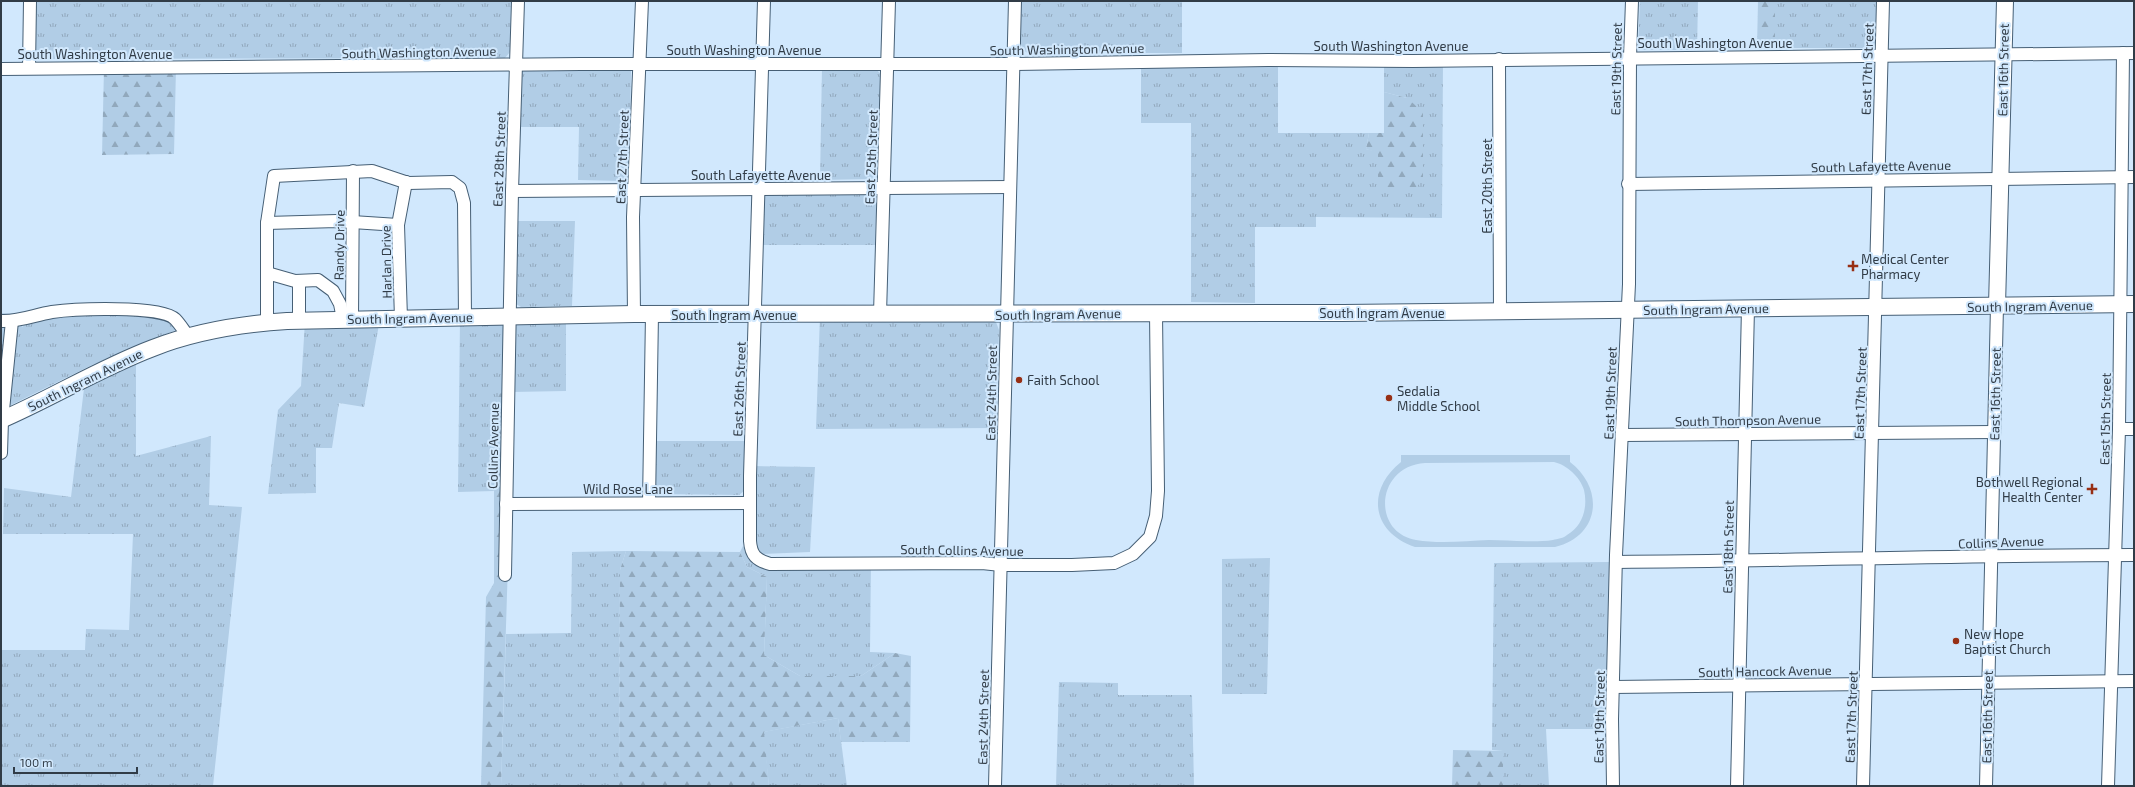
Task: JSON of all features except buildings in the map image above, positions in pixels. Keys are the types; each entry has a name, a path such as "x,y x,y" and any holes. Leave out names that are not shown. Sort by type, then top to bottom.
{"main road":[{"name":"East 16th Street","path":"1997,306 2005,1"},
{"name":"South Ingram Avenue","path":"1,420 152,348 207,331 267,322 299,320 634,314 755,315 1500,312 2128,304"}],"street":[{"path":"30,1 30,68"},
{"name":"East 28th Street","path":"510,317 518,1"},
{"name":"East 27th Street","path":"634,314 635,190 642,1"},
{"name":"East 26th Street","path":"764,1 750,503 751,551 760,561 770,564 852,563"},
{"name":"East 25th Street","path":"880,314 889,1"},
{"name":"East 24th Street","path":"995,786 1015,1"},
{"name":"East 19th Street","path":"1613,786 1613,687 1616,562 1623,435 1627,311 1632,1"},
{"name":"East 17th Street","path":"1863,786 1877,307 1878,180 1883,1"},
{"name":"South Washington Avenue","path":"1,68 516,64 1013,64 1268,60 2129,53"},
{"name":"East 15th Street","path":"2108,786 2119,429 2128,304 2129,53"},
{"name":"East 20th Street","path":"1500,59 1500,312"},
{"path":"267,322 267,223 274,176 372,171 406,182 452,182 460,188 464,203 465,317"},
{"name":"Randy Drive","path":"347,319 353,221 353,172"},
{"name":"South Lafayette Avenue","path":"1628,184 2129,177"},
{"name":"Harlan Drive","path":"401,318 398,225 406,182"},
{"name":"South Lafayette Avenue","path":"512,191 1010,187"},
{"path":"267,223 353,221 398,225"},
{"path":"267,273 299,281 318,280 333,291 347,319"},
{"path":"299,281 299,320"},
{"name":"East 16th Street","path":"1986,786 1997,306"},
{"name":"East 18th Street","path":"1737,786 1748,308"},
{"path":"1,453 1,420 6,321 84,309 126,310 161,313 175,318 188,336"},
{"name":"South Collins Avenue","path":"852,563 1072,565 1114,563 1133,554 1150,537 1156,516 1158,491 1156,313"},
{"path":"649,503 652,314"},
{"name":"Collins Avenue","path":"506,575 510,317"},
{"path":"2119,429 2134,429"},
{"name":"South Thompson Avenue","path":"1623,435 1994,432"},
{"name":"Wild Rose Lane","path":"506,504 750,503"},
{"name":"Collins Avenue","path":"1870,559 2055,554 2134,554"},
{"path":"1616,562 1870,559"},
{"name":"South Hancock Avenue","path":"1613,687 2134,681"}],"green space":[{"path":"32,1 511,1 510,52 505,58 44,59 32,49"},
{"path":"1019,1 1182,1 1182,53 1028,53 1024,51 1017,37"},
{"path":"1640,1 1698,1 1697,50 1642,50 1638,46"},
{"path":"1758,1 1775,1 1775,48 1757,48"},
{"path":"1775,1 1878,1 1877,43 1873,48 1775,48"},
{"path":"1384,60 1443,61 1442,218 1316,217 1316,227 1255,227 1255,303 1191,302 1191,123 1141,123 1141,64 1278,62 1278,133 1369,133 1366,149 1378,152 1378,189 1407,98 1384,92"},
{"path":"628,66 631,71 629,176 624,181 578,180 579,127 518,127 519,70"},
{"path":"822,67 876,68 880,74 879,175 874,179 820,180"},
{"path":"104,68 176,68 174,154 102,155"},
{"path":"1384,92 1407,98 1423,112 1423,179 1416,188 1378,190 1378,153 1366,149 1369,133 1384,133"},
{"path":"762,189 877,189 875,245 761,245"},
{"path":"515,221 575,221 572,306 521,307 516,304"},
{"path":"62,312 171,317 176,330 92,365 1,410 1,313 22,314 22,327 34,319"},
{"path":"820,315 991,316 996,322 999,330 996,428 816,429"},
{"path":"566,317 566,391 512,392 513,323"},
{"path":"380,319 364,407 339,403 332,448 316,448 316,493 268,494 278,410 301,386 305,321"},
{"path":"460,319 503,321 505,329 502,391 498,397 494,491 458,492"},
{"path":"136,355 136,456 211,436 209,505 242,507 213,786 1,786 1,650 85,650 86,629 129,630 133,534 3,534 4,488 71,497 85,380"},
{"path":"502,391 505,398 508,562 501,786 481,786 486,597 494,583 494,491 498,397"},
{"path":"653,441 746,441 744,491 739,495 655,494 652,490"},
{"path":"1401,455 1570,455 1570,462 1581,473 1589,485 1592,498 1592,510 1589,522 1581,533 1570,541 1555,547 1415,547 1400,540 1389,531 1382,521 1378,509 1378,497 1382,485 1390,473 1401,462","holes":["1554,462 1572,472 1582,485 1585,496 1585,509 1577,527 1566,536 1553,540 1443,542 1416,540 1401,535 1392,525 1386,513 1385,500 1389,487 1397,475 1409,467 1425,463"]},
{"path":"753,466 815,467 810,552 763,554 754,551"},
{"path":"743,546 752,558 871,561 870,652 895,653 861,676 800,676 764,655 767,577 747,567 740,552"},
{"path":"626,551 620,570 619,786 501,786 506,634 571,633 572,552"},
{"path":"626,551 740,552 747,567 767,577 764,655 800,676 861,676 895,653 911,656 910,742 841,742 838,718 764,732 769,786 619,786 620,570"},
{"path":"1270,558 1267,694 1222,694 1222,559"},
{"path":"1611,562 1606,729 1546,729 1549,786 1503,786 1503,751 1492,750 1494,563"},
{"path":"1059,682 1118,683 1118,695 1192,695 1194,786 1056,786"},
{"path":"838,718 847,786 769,786 763,732"},
{"path":"1453,750 1503,751 1503,786 1452,786"}],"place":[{"name":"Medical Center Pharmacy","path":"1853,266"},
{"name":"Faith School","path":"1019,380"},
{"name":"Sedalia Middle School","path":"1389,398"},
{"name":"Bothwell Regional Health Center","path":"2092,489"},
{"name":"New Hope Baptist Church","path":"1956,641"}]}
